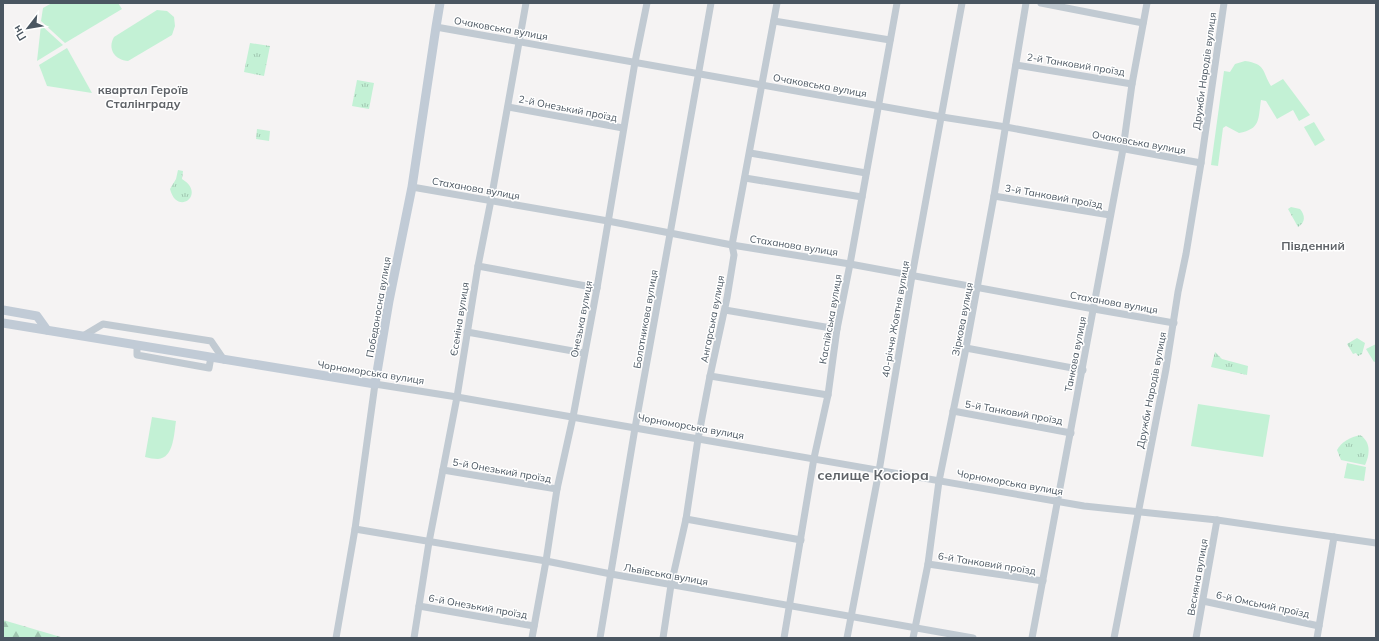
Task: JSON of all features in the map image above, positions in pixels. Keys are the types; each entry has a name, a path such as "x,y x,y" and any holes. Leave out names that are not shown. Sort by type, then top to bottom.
{"street":[{"name":"Победоносна вулиця","path":"336,638 355,529 389,301 412,187 440,3"},
{"name":"Єсеніна вулиця","path":"414,638 429,542 457,397 478,266 526,3"},
{"name":"Онезька вулиця","path":"532,638 546,562 557,489 573,417 597,288 623,128 647,3"},
{"name":"Болотникова вулиця","path":"600,638 635,428 711,3"},
{"name":"Ангарська вулиця","path":"663,638 672,585 686,519 698,439 725,310 734,256 732,245 777,3"},
{"name":"Каспійська вулиця","path":"784,638 814,458 828,395 837,329 850,264 896,3"},
{"name":"40-річчя Жовтня вулиця","path":"847,638 879,471 912,276 962,3"},
{"name":"Зіркова вулиця","path":"913,638 928,564 939,482 978,287 1026,3"},
{"path":"1041,3 1143,23"},
{"name":"Танкова вулиця","path":"1032,638 1083,370 1123,149 1132,84 1147,3"},
{"name":"Дружби Народів вулиця","path":"1114,638 1186,254 1201,163 1224,3"},
{"path":"774,21 890,40"},
{"name":"Очаковська вулиця","path":"436,27 942,117 1006,127 1201,163"},
{"name":"2-й Танковий проїзд","path":"1016,65 1132,84"},
{"name":"2-й Онезький проїзд","path":"508,107 623,128"},
{"path":"750,153 866,173"},
{"path":"745,178 862,197"},
{"name":"Стаханова вулиця","path":"412,187 1174,323"},
{"name":"3-й Танковий проїзд","path":"994,196 1110,215"},
{"path":"478,266 597,288"},
{"path":"3,310 37,316 47,330"},
{"path":"725,310 837,329"},
{"name":"Чорноморська вулиця","path":"3,323 457,397 814,458 939,482 1058,502 1217,520 1376,543"},
{"path":"83,336 103,324 211,341 224,360"},
{"path":"467,332 584,353"},
{"path":"966,348 1083,370"},
{"path":"710,376 828,395"},
{"name":"5-й Танковий проїзд","path":"953,411 1071,433"},
{"name":"5-й Онезький проїзд","path":"443,470 557,489"},
{"path":"686,519 801,540"},
{"name":"Весняна вулиця","path":"1196,638 1217,520"},
{"name":"Львівська вулиця","path":"355,529 973,638"},
{"path":"1317,638 1334,537"},
{"name":"6-й Танковий проїзд","path":"928,564 1043,581"},
{"name":"6-й Омський проїзд","path":"1203,601 1319,626"},
{"name":"6-й Онезький проїзд","path":"419,606 534,626"}],"green space":[{"path":"52,3 118,3 122,9 65,43 41,21 43,8"},
{"path":"157,10 167,11 174,17 175,26 172,35 128,61 119,59 112,50 111,46 114,37"},
{"path":"41,25 63,45 37,61"},
{"path":"250,43 270,46 264,76 244,72"},
{"path":"67,48 92,93 47,86 39,65"},
{"path":"1245,61 1252,62 1260,66 1271,86 1283,79 1310,115 1299,121 1293,110 1277,119 1266,101 1261,100 1259,118 1255,126 1251,129 1239,133 1226,126 1223,128 1218,166 1211,165 1224,71 1230,72 1235,64"},
{"path":"357,80 374,83 369,109 352,106"},
{"path":"1314,122 1325,140 1315,146 1304,127"},
{"path":"257,129 270,131 269,141 256,139"},
{"path":"178,170 183,171 182,179 189,185 192,191 188,200 183,202 178,201 174,197 170,189 176,179"},
{"path":"1291,207 1300,209 1303,214 1303,221 1298,227 1288,209"},
{"path":"1357,338 1365,343 1362,354 1358,356 1356,353 1353,354 1347,344"},
{"path":"1376,344 1376,361 1374,362 1366,349"},
{"path":"1215,352 1222,359 1248,366 1247,375 1211,367"},
{"path":"1198,404 1270,415 1263,457 1191,446"},
{"path":"152,417 176,421 174,438 170,450 163,458 158,459 145,457"},
{"path":"1360,435 1364,438 1368,445 1369,453 1365,465 1341,460 1337,450 1339,447 1347,440"},
{"path":"1347,463 1366,467 1364,481 1344,478"},
{"path":"3,620 64,638 3,638"}],"district":[{"name":"квартал Героїв Сталінграду","path":"143,97"},
{"name":"Південний","path":"1313,246"},
{"name":"селище Косіора","path":"873,475"}]}
